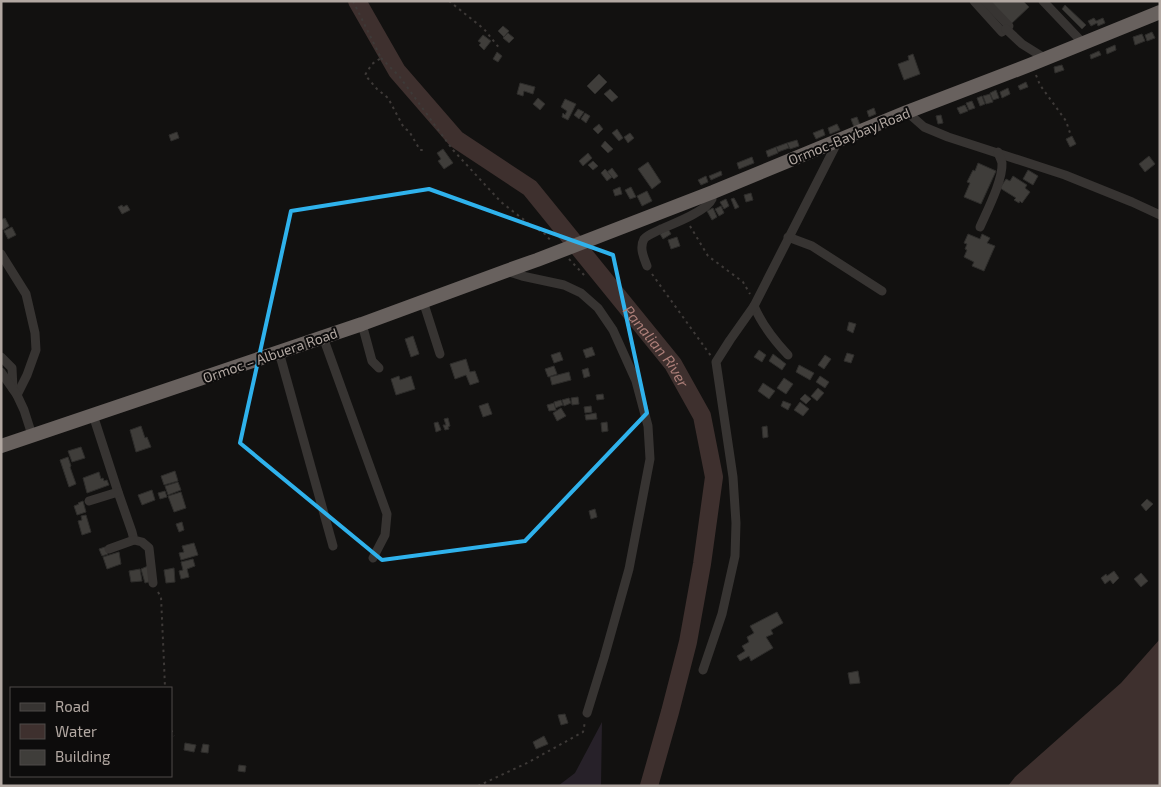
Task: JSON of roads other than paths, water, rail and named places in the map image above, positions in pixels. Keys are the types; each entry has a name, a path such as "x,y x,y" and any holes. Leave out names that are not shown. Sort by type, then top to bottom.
{"highway":[{"name":"Ormoc-Baybay Road","path":"537,260 713,192 907,112 1046,59 1160,12"},
{"name":"Ormoc – Albuera Road","path":"1,446 362,324 537,260"}],"street":[{"path":"974,1 1002,32 1006,29"},
{"path":"985,1 1008,26 1006,29"},
{"path":"1043,1 1083,43"},
{"path":"1006,29 1022,44 1046,59"},
{"path":"907,112 924,126 948,137 1064,175 1160,215"},
{"path":"703,670 722,614 735,556 736,522 733,478 716,362 754,306 838,141"},
{"path":"980,227 1001,171 1002,162 998,152"},
{"path":"647,266 642,247 644,239 649,234 686,219 704,207 711,201 713,192"},
{"path":"788,237 812,246 882,290"},
{"path":"1,254 26,294 35,333 36,350 27,375 15,392"},
{"path":"506,271 564,285 581,293 598,308 613,330 636,382 648,426 650,459 629,569 587,713"},
{"path":"423,301 440,354"},
{"path":"754,306 773,339 788,354"},
{"path":"362,324 372,361 379,368"},
{"path":"324,337 387,514 386,535 373,558"},
{"path":"279,352 333,546"},
{"path":"1,358 12,368 15,392"},
{"path":"1,372 15,392 24,410 32,435"},
{"path":"93,415 134,540"},
{"path":"89,501 118,492"},
{"path":"109,549 134,540 142,542 149,548 153,583"}],"water":[{"path":"1160,639 1160,786 1008,786 1015,777 1121,683"}],"waterway":[{"name":"Panalian River","path":"357,1 397,71 456,139 530,188 673,364 702,416 714,477 702,564 688,642 649,786"}]}
